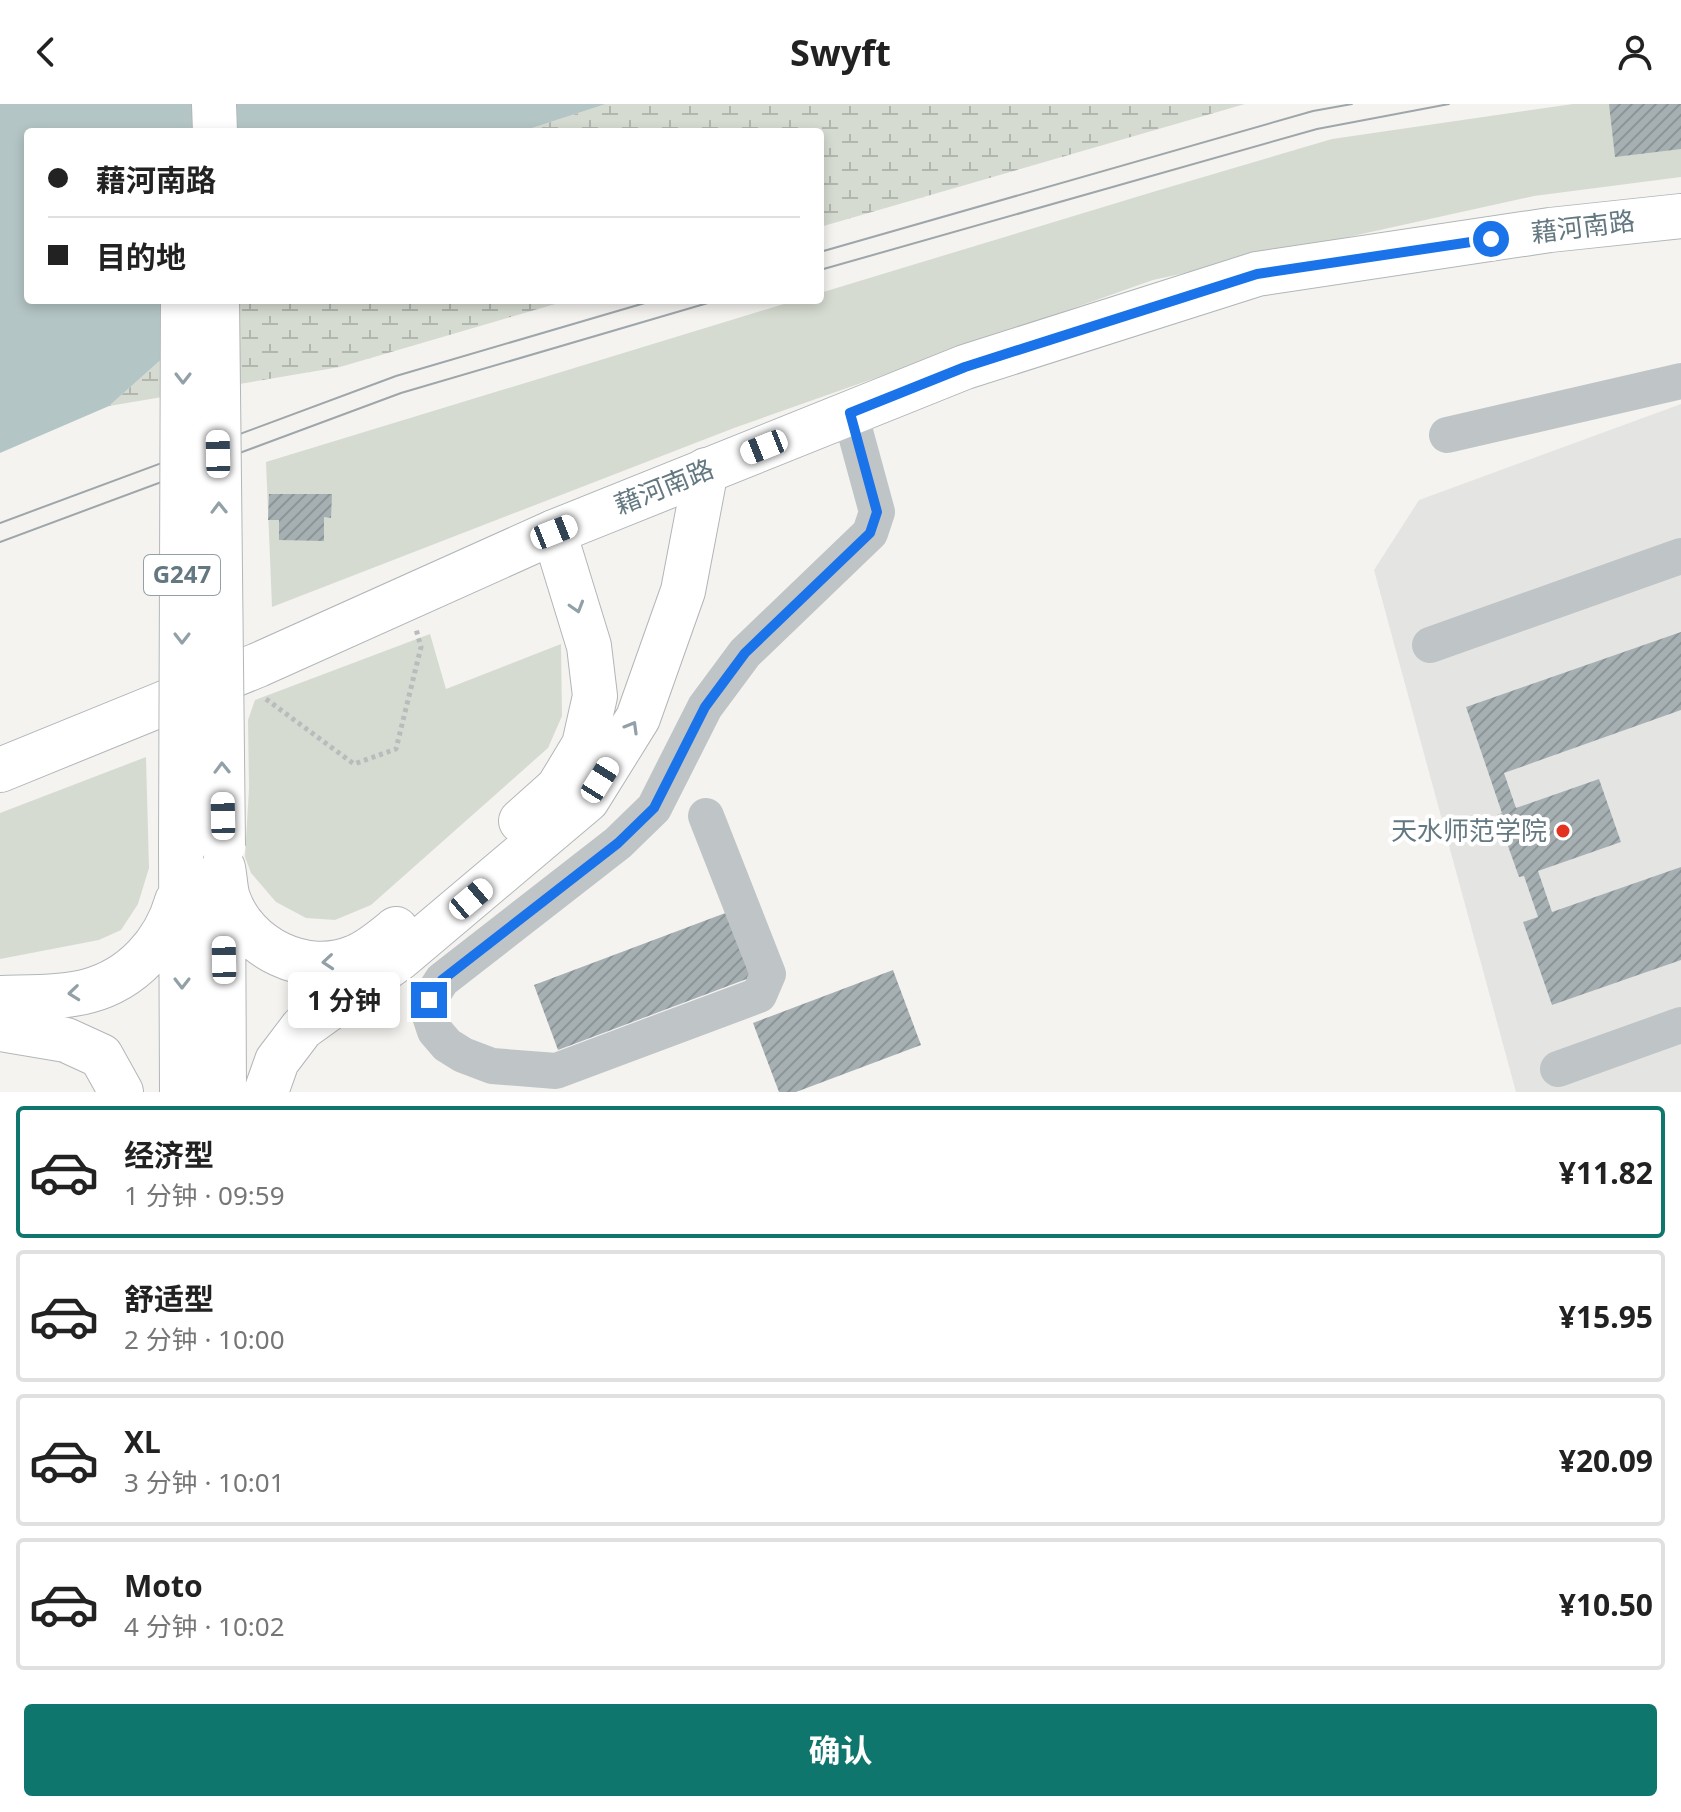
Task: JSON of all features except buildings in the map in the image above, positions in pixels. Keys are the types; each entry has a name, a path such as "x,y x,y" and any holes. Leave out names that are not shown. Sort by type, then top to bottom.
{"main road":[{"path":"184,104 184,128"},
{"path":"214,104 215,128"},
{"name":"藉河南路","path":"0,770 258,665 554,532 965,367 1257,274 1550,230 1681,216"},
{"name":"G247","path":"183,304 202,862 224,1092"},
{"name":"G247","path":"182,1092 202,862 217,304"},
{"path":"266,1092 277,1061 302,1028 401,957 587,800 638,718 683,591 706,470"},
{"path":"0,998 88,991 122,977 151,953 202,862 228,898 243,926 265,947 293,960 324,964 355,958 382,941 558,788 584,745 595,696 589,646 554,532"},
{"path":"0,1029 66,1040 101,1056 121,1092"}],"lane":[{"path":"1447,435 1681,381"},
{"path":"706,816 768,974 759,995 556,1071 492,1066 463,1055 447,1045 435,1031 429,1000 442,980 618,843 654,808 705,707 745,653 870,533 877,512 850,413"},
{"path":"1430,645 1681,556"},
{"path":"1558,1069 1681,1025"}],"path":[{"path":"258,665 266,699 354,764 396,749 421,647 406,598"}],"shaded area":[{"path":"0,104 606,104 532,128 24,128 24,304 224,304 109,406 0,453"},
{"name":"天水师范学院","path":"1681,404 1681,1092 1516,1092 1374,570 1419,500"}],"green space":[{"path":"606,104 1245,104 824,226 824,128 532,128"},
{"path":"1573,104 1681,104 1681,177 1534,196 1153,280 734,428 272,607 266,462 784,304 824,304 824,292 1332,139"},
{"path":"224,304 555,304 340,367 109,406"},
{"path":"430,634 446,689 561,644 562,716 548,748 371,905 335,920 306,918 276,902 251,873 245,857 249,788 248,720 255,700"},
{"path":"146,757 149,868 138,904 121,930 99,940 0,959 0,813"}],"tram line":[{"path":"824,251 1313,111 1352,104"},
{"path":"824,269 1317,129 1449,104"},
{"path":"0,523 396,376 641,304"},
{"path":"0,542 401,393 704,304"}],"place":[{"name":"天水师范学院","path":"1563,831"}],"route":[{"path":"429,1000 442,980 618,843 654,808 705,707 745,653 870,533 877,512 850,413 965,367 1257,274 1491,239"}]}
